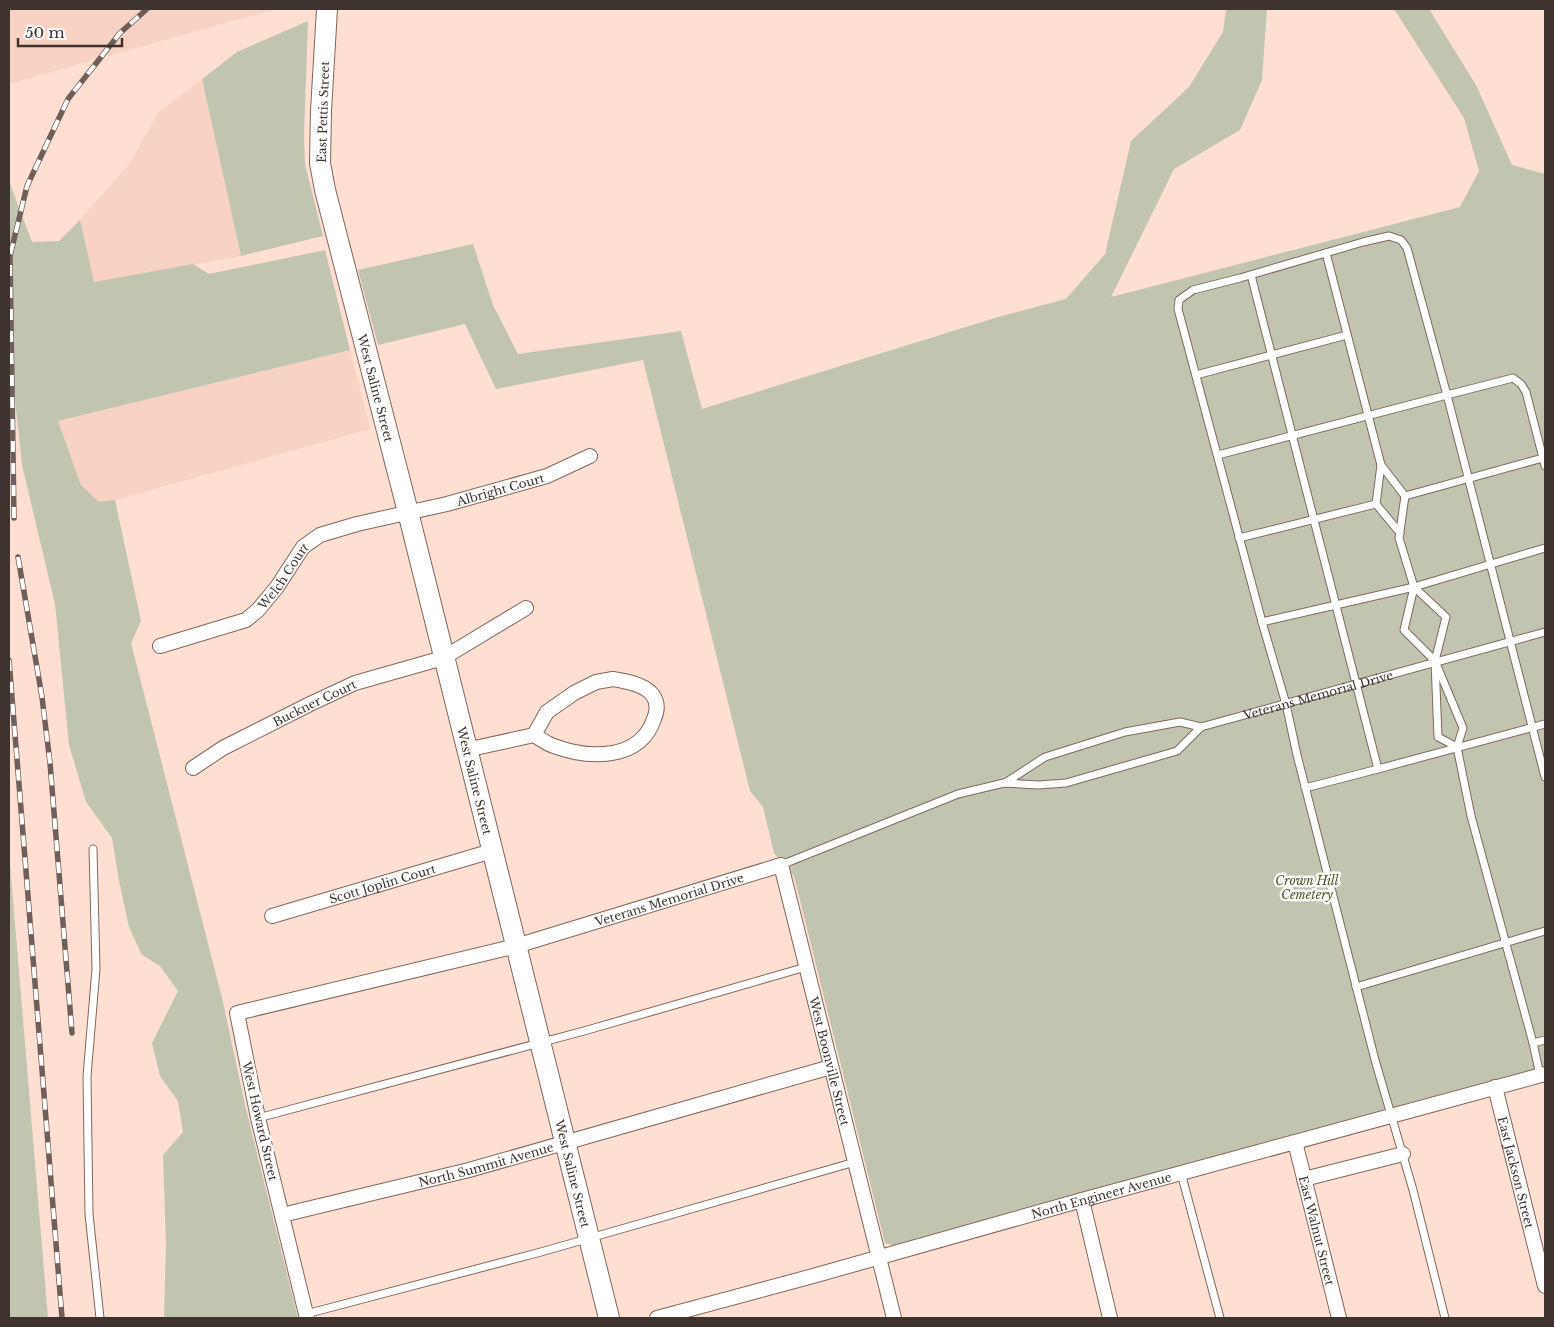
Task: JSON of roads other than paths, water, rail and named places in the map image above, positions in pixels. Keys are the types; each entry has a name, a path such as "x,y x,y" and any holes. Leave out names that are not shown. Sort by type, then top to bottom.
{"street":[{"name":"East Pettis Street","path":"327,9 320,164 338,243"},
{"name":"West Saline Street","path":"338,243 408,512 466,750 610,1318"},
{"name":"Albright Court","path":"408,512 447,504 547,476 590,456"},
{"name":"Welch Court","path":"160,646 246,620 258,610 277,586 303,547 320,535 408,512"},
{"name":"Buckner Court","path":"192,768 241,739 355,683 443,658 526,608"},
{"path":"466,750 534,735 552,746 579,754 598,755 618,752 632,747 650,731 657,703 651,692 633,683 613,679 596,682 574,693 547,712 534,735"},
{"name":"Scott Joplin Court","path":"272,916 492,851"},
{"name":"Veterans Memorial Drive","path":"326,992 516,946 781,865"},
{"name":"West Boonville Street","path":"781,865 894,1318"},
{"name":"West Howard Street","path":"307,1316 258,1118 236,1013 326,992"},
{"name":"North Summit Avenue","path":"282,1215 469,1170 831,1067"},
{"name":"North Engineer Avenue","path":"657,1318 1543,1074"},
{"name":"East Jackson Street","path":"1495,1087 1545,1286"},
{"name":"East Walnut Street","path":"1295,1142 1339,1318"},
{"path":"1304,1180 1403,1154"},
{"path":"1082,1200 1110,1318"}],"lane":[{"path":"1445,1318 1403,1154 1356,987 1305,788 1286,704 1262,622 1178,309 1179,300 1193,290 1252,275 1363,242 1389,236 1401,240 1407,248 1447,395 1545,778"},
{"path":"1326,253 1381,466 1376,504 1400,533"},
{"path":"1252,275 1378,769"},
{"path":"1196,376 1347,335"},
{"path":"1218,455 1513,378 1521,384 1526,392 1545,466"},
{"path":"1405,496 1543,458"},
{"path":"1381,466 1405,496 1399,538 1414,587 1446,617 1435,662 1438,737 1457,747"},
{"path":"1240,538 1376,504"},
{"path":"1262,622 1414,587 1545,548"},
{"path":"1414,587 1404,630 1435,662 1463,728 1457,747 1472,816 1505,942 1543,1074"},
{"name":"Veterans Memorial Drive","path":"781,865 958,794 1004,783 1046,757 1125,732 1180,722 1201,727 1545,632"},
{"path":"1305,788 1545,724"},
{"name":"Veterans Memorial Drive","path":"1004,783 1038,786 1066,784 1177,752 1201,727"},
{"path":"93,849 96,969 87,1076 89,1214 100,1318"},
{"path":"1356,987 1545,931"},
{"path":"258,1118 806,968"},
{"path":"1534,1043 1545,1040"},
{"path":"307,1316 855,1162"},
{"path":"1181,1173 1220,1318"}],"railway":[{"path":"14,518 10,256 27,186 68,99 120,33 147,9"},
{"path":"18,557 42,697 50,763 72,1033"},
{"path":"9,660 62,1318"}],"park label":[{"name":"Crown Hill Cemetery","path":"1307,887"}]}
